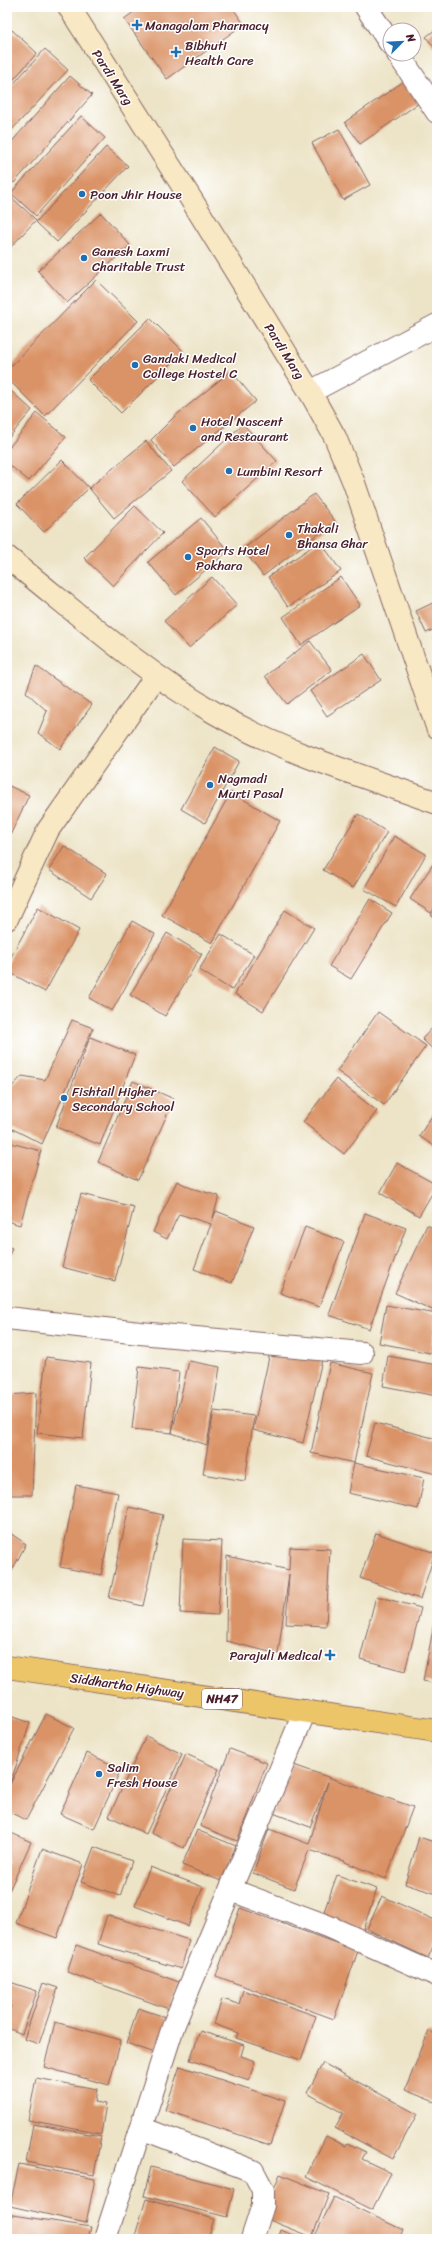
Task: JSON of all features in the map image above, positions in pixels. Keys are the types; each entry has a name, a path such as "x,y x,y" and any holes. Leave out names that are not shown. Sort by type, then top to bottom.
{"highway":[{"name":"Siddhartha Highway","path":"7,1667 437,1731"}],"main road":[{"name":"Pardi Marg","path":"68,7 310,392 335,437 354,483 437,727"},
{"path":"7,557 156,676 216,714 296,752 437,803"},
{"path":"7,919 48,830 156,676"}],"street":[{"path":"366,7 382,30"},
{"path":"403,62 437,112"},
{"path":"310,392 437,325"},
{"path":"7,1318 140,1333 362,1353"},
{"path":"105,2239 174,2024 305,1711"},
{"path":"231,1890 327,1926 437,1975"},
{"path":"141,2128 253,2171 264,2190 263,2205 252,2239"}],"building":[{"name":"Bibhuti Health Care","path":"141,7 232,7 244,24 167,79 124,19"},
{"path":"437,28 437,51 426,37"},
{"path":"12,30 37,53 7,87 7,36"},
{"path":"45,49 68,70 7,135 7,91"},
{"path":"70,76 92,95 14,183 7,177 7,147"},
{"path":"404,81 419,103 360,144 345,122"},
{"path":"81,116 105,138 36,216 11,193"},
{"path":"339,129 370,185 343,200 312,143"},
{"name":"Poon Jhir House","path":"106,147 128,166 57,242 36,222"},
{"path":"7,193 36,220 7,251"},
{"name":"Ganesh Laxmi Charitable Trust","path":"101,213 130,245 67,303 38,271"},
{"path":"96,280 138,321 45,416 7,378 7,370"},
{"name":"Gandaki Medical College Hostel C","path":"150,318 183,351 121,413 88,380"},
{"name":"Hotel Nascent and Restaurant","path":"231,371 256,401 174,467 151,440 175,416"},
{"path":"9,389 32,410 7,440 7,391"},
{"path":"37,413 66,437 29,481 7,463 7,450"},
{"name":"Lumbini Resort","path":"243,424 277,461 215,517 182,481"},
{"path":"146,441 171,471 114,518 89,488"},
{"path":"62,460 89,488 44,532 17,504"},
{"name":"Thakali Bhansa Ghar","path":"314,494 335,521 263,576 243,549"},
{"path":"135,506 163,533 113,586 84,558"},
{"name":"Sports Hotel Pokhara","path":"201,518 228,551 176,595 148,562"},
{"path":"320,541 341,571 288,607 268,577"},
{"path":"212,577 237,605 189,648 164,621"},
{"path":"341,577 360,605 301,645 283,617"},
{"path":"437,601 437,628 426,633 416,611"},
{"path":"437,635 437,646 433,637"},
{"path":"310,641 332,670 287,704 265,676"},
{"path":"364,654 381,680 327,716 310,691"},
{"path":"36,666 92,705 60,749 38,733 47,711 26,692"},
{"path":"437,670 437,701 427,675"},
{"name":"Nagmadi Murti Pasal","path":"215,747 239,761 205,823 181,809"},
{"path":"7,785 29,795 7,842"},
{"path":"231,792 280,821 212,943 162,915"},
{"path":"358,814 387,832 353,888 323,870"},
{"path":"394,836 426,854 396,907 364,889"},
{"path":"64,846 107,874 91,898 49,870"},
{"path":"437,858 437,904 431,913 410,899"},
{"path":"370,899 392,913 351,979 329,966"},
{"path":"38,907 79,930 45,992 7,971 7,964"},
{"path":"437,908 437,920 431,915"},
{"path":"285,910 314,928 263,1011 235,994"},
{"path":"132,921 155,934 112,1011 89,998"},
{"path":"167,933 202,954 165,1016 130,995"},
{"path":"221,934 254,955 232,990 199,970"},
{"path":"378,1012 426,1046 384,1105 337,1071"},
{"path":"72,1020 93,1028 42,1144 7,1126 7,1092 22,1076 45,1080"},
{"path":"437,1023 437,1053 422,1039"},
{"path":"90,1037 135,1055 100,1145 56,1127"},
{"path":"336,1079 377,1111 344,1154 303,1122"},
{"path":"133,1081 174,1099 138,1180 98,1162"},
{"path":"437,1108 437,1148 419,1136"},
{"path":"7,1142 41,1151 20,1225 7,1221"},
{"path":"397,1163 437,1185 419,1216 380,1193"},
{"path":"177,1181 191,1188 219,1196 212,1221 216,1211 254,1226 232,1283 194,1269 211,1224 179,1214 167,1239 153,1232"},
{"path":"81,1194 134,1207 115,1281 62,1267"},
{"path":"365,1213 406,1228 369,1329 329,1315"},
{"path":"427,1225 437,1230 437,1312 395,1293"},
{"path":"305,1227 344,1242 319,1307 280,1293"},
{"path":"7,1246 12,1248 7,1261"},
{"path":"386,1305 437,1314 430,1353 379,1343"},
{"path":"271,1348 322,1360 303,1443 253,1430"},
{"path":"388,1356 437,1365 437,1396 383,1386"},
{"path":"46,1357 91,1363 83,1438 37,1433"},
{"path":"189,1361 220,1367 207,1445 172,1433"},
{"path":"330,1363 373,1373 354,1463 311,1453"},
{"path":"139,1367 179,1372 172,1433 132,1429"},
{"path":"36,1393 32,1495 7,1495 7,1395"},
{"path":"214,1411 254,1416 245,1481 203,1474"},
{"path":"375,1423 437,1439 436,1474 366,1456"},
{"path":"354,1463 424,1478 418,1509 348,1493"},
{"path":"76,1485 118,1493 101,1575 60,1567"},
{"path":"129,1507 163,1515 143,1606 109,1598"},
{"path":"7,1531 26,1544 7,1580"},
{"path":"376,1533 435,1553 420,1599 360,1578"},
{"path":"183,1539 222,1541 218,1615 180,1613"},
{"path":"290,1547 330,1549 326,1626 286,1624 289,1574 278,1654 226,1641 227,1556 289,1570"},
{"path":"376,1596 421,1608 405,1671 360,1659"},
{"path":"434,1624 437,1625 437,1684 423,1681"},
{"path":"46,1714 74,1728 26,1820 7,1811 7,1790"},
{"path":"7,1715 30,1723 10,1784 7,1783"},
{"path":"146,1736 182,1754 146,1834 109,1816"},
{"path":"230,1749 267,1763 237,1841 200,1826"},
{"path":"87,1753 121,1769 94,1829 60,1814"},
{"path":"186,1754 219,1769 184,1848 151,1833"},
{"path":"291,1764 413,1807 386,1879 345,1861 309,1850 294,1889 253,1873 269,1829 309,1844 328,1782 310,1827 273,1813"},
{"path":"197,1830 236,1846 221,1881 182,1865"},
{"path":"7,1831 31,1842 9,1891 7,1890"},
{"path":"419,1837 437,1843 437,1894 405,1884"},
{"path":"94,1847 132,1861 120,1896 81,1882"},
{"path":"42,1849 83,1864 57,1938 16,1923"},
{"path":"150,1867 203,1887 188,1926 135,1906"},
{"path":"337,1875 377,1889 362,1932 322,1917"},
{"path":"382,1896 437,1921 437,1938 428,1958 367,1929"},
{"path":"240,1908 358,1951 334,2019 216,1976"},
{"path":"107,1915 189,1940 181,1969 98,1944"},
{"path":"76,1945 179,1982 169,2009 67,1972"},
{"path":"437,1952 437,1970 431,1967"},
{"path":"7,1981 37,1991 22,2034 7,2028 7,2016 11,2006 7,2005"},
{"path":"43,1983 58,1988 39,2044 24,2039"},
{"path":"243,1990 316,2016 301,2060 236,2038 238,2033 214,2024 222,1999 239,2004"},
{"path":"138,2008 168,2018 155,2053 126,2043"},
{"path":"55,2022 121,2040 109,2085 44,2067"},
{"path":"200,2031 244,2045 241,2056 255,2061 249,2080 190,2060"},
{"path":"429,2031 437,2035 437,2103 405,2090"},
{"path":"323,2063 417,2114 393,2159 335,2128 343,2113 307,2093"},
{"path":"180,2066 285,2101 270,2145 165,2110"},
{"path":"36,2078 97,2089 95,2102 106,2104 101,2134 28,2120"},
{"path":"33,2124 101,2136 94,2175 26,2162"},
{"path":"326,2136 346,2146 347,2143 366,2152 362,2159 391,2173 372,2210 306,2177"},
{"path":"19,2164 95,2179 86,2223 10,2206"},
{"path":"151,2167 234,2189 227,2217 144,2196"},
{"path":"280,2174 329,2194 312,2237 262,2217"},
{"path":"334,2197 403,2230 399,2239 314,2238"},
{"path":"146,2199 214,2219 208,2239 134,2239"},
{"path":"7,2214 91,2227 88,2239 7,2239"},
{"path":"281,2230 302,2239 278,2239"}],"place":[{"name":"Managalam Pharmacy","path":"137,25"},
{"name":"Bibhuti Health Care","path":"176,52"},
{"name":"Poon Jhir House","path":"82,194"},
{"name":"Ganesh Laxmi Charitable Trust","path":"84,258"},
{"name":"Gandaki Medical College Hostel C","path":"135,365"},
{"name":"Hotel Nascent and Restaurant","path":"193,428"},
{"name":"Lumbini Resort","path":"229,471"},
{"name":"Thakali Bhansa Ghar","path":"289,535"},
{"name":"Sports Hotel Pokhara","path":"188,557"},
{"name":"Nagmadi Murti Pasal","path":"210,785"},
{"name":"Fishtail Higher Secondary School","path":"64,1098"},
{"name":"Parajuli Medical","path":"330,1655"},
{"name":"Salim Fresh House","path":"99,1774"}]}
